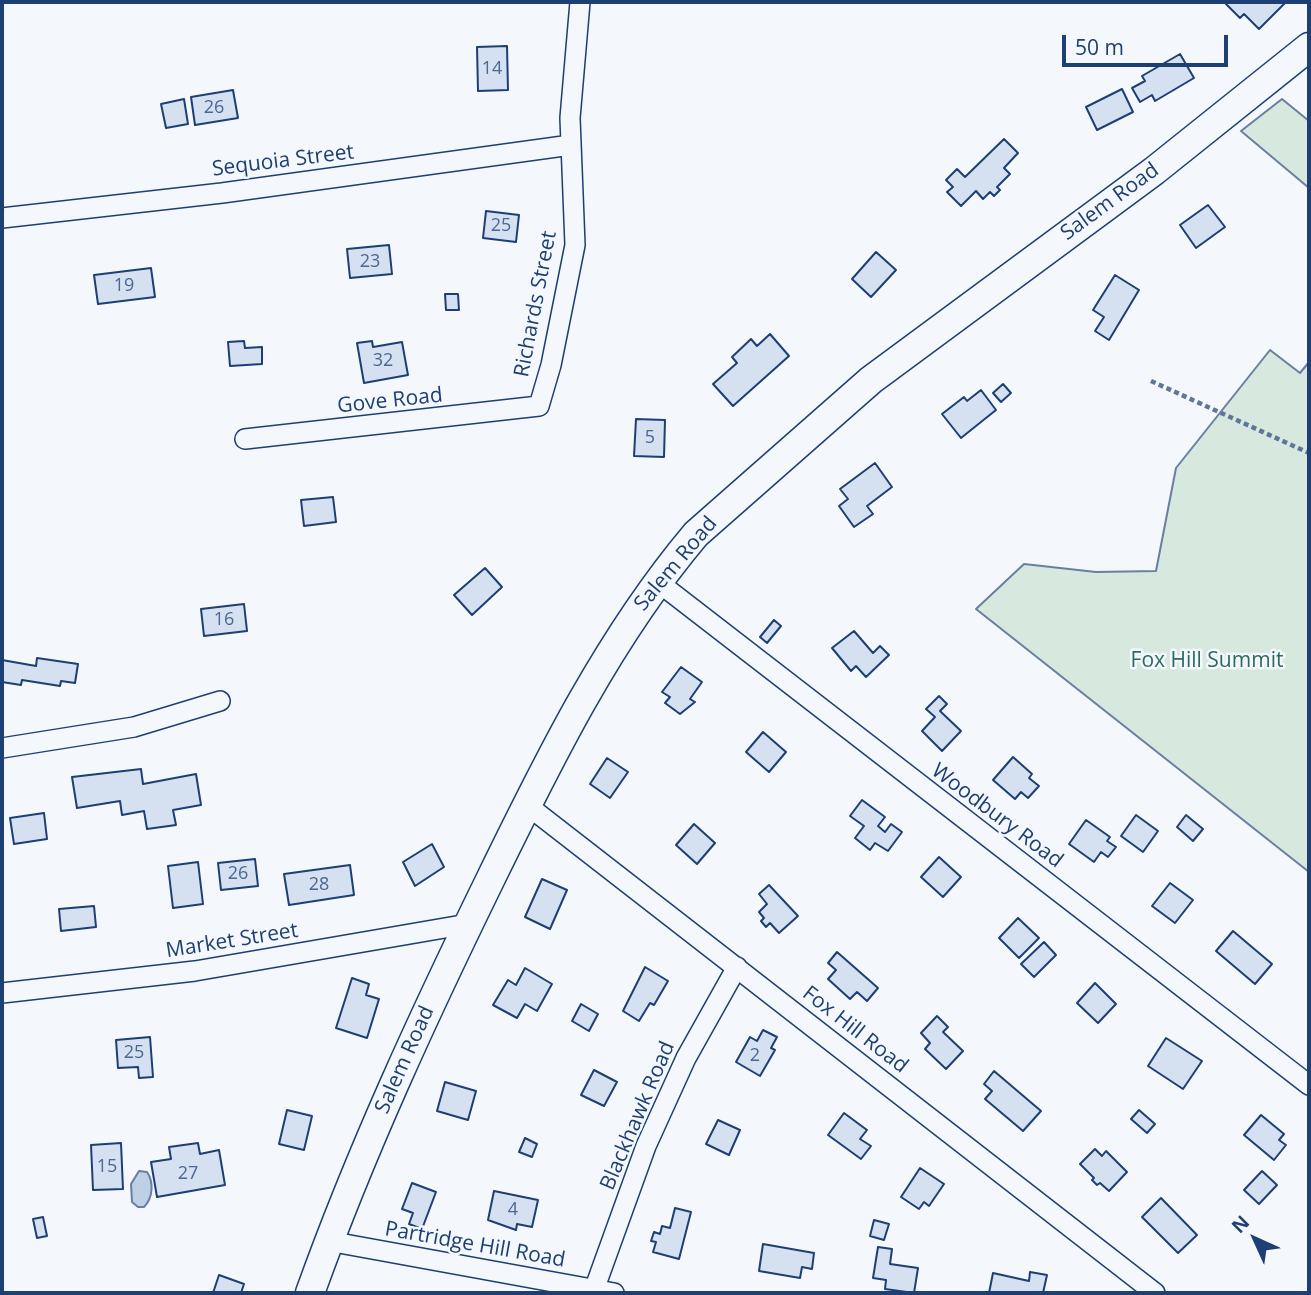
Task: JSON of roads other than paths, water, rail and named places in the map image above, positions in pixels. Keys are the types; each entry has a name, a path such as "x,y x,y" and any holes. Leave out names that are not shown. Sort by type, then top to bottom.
{"main road":[{"name":"Salem Road","path":"310,1293 328,1241 420,1022 527,804 630,618 657,582 696,534 871,380 1154,171 1309,47"}],"street":[{"name":"Richards Street","path":"539,406 551,365 575,245 570,145 580,2"},
{"name":"Sequoia Street","path":"2,218 222,192 570,145"},
{"name":"Gove Road","path":"245,439 539,406"},
{"name":"Woodbury Road","path":"657,582 1309,1085"},
{"path":"2,748 134,727 220,701"},
{"name":"Fox Hill Road","path":"527,804 1155,1293"},
{"name":"Market Street","path":"2,993 195,971 468,924"},
{"name":"Blackhawk Road","path":"594,1290 646,1146 686,1058 737,967"},
{"name":"Partridge Hill Road","path":"328,1241 614,1293"}],"water":[{"path":"139,1171 147,1172 152,1185 151,1195 144,1207 138,1207 132,1202 131,1184"}],"park label":[{"name":"Fox Hill Summit","path":"1207,661"}]}
